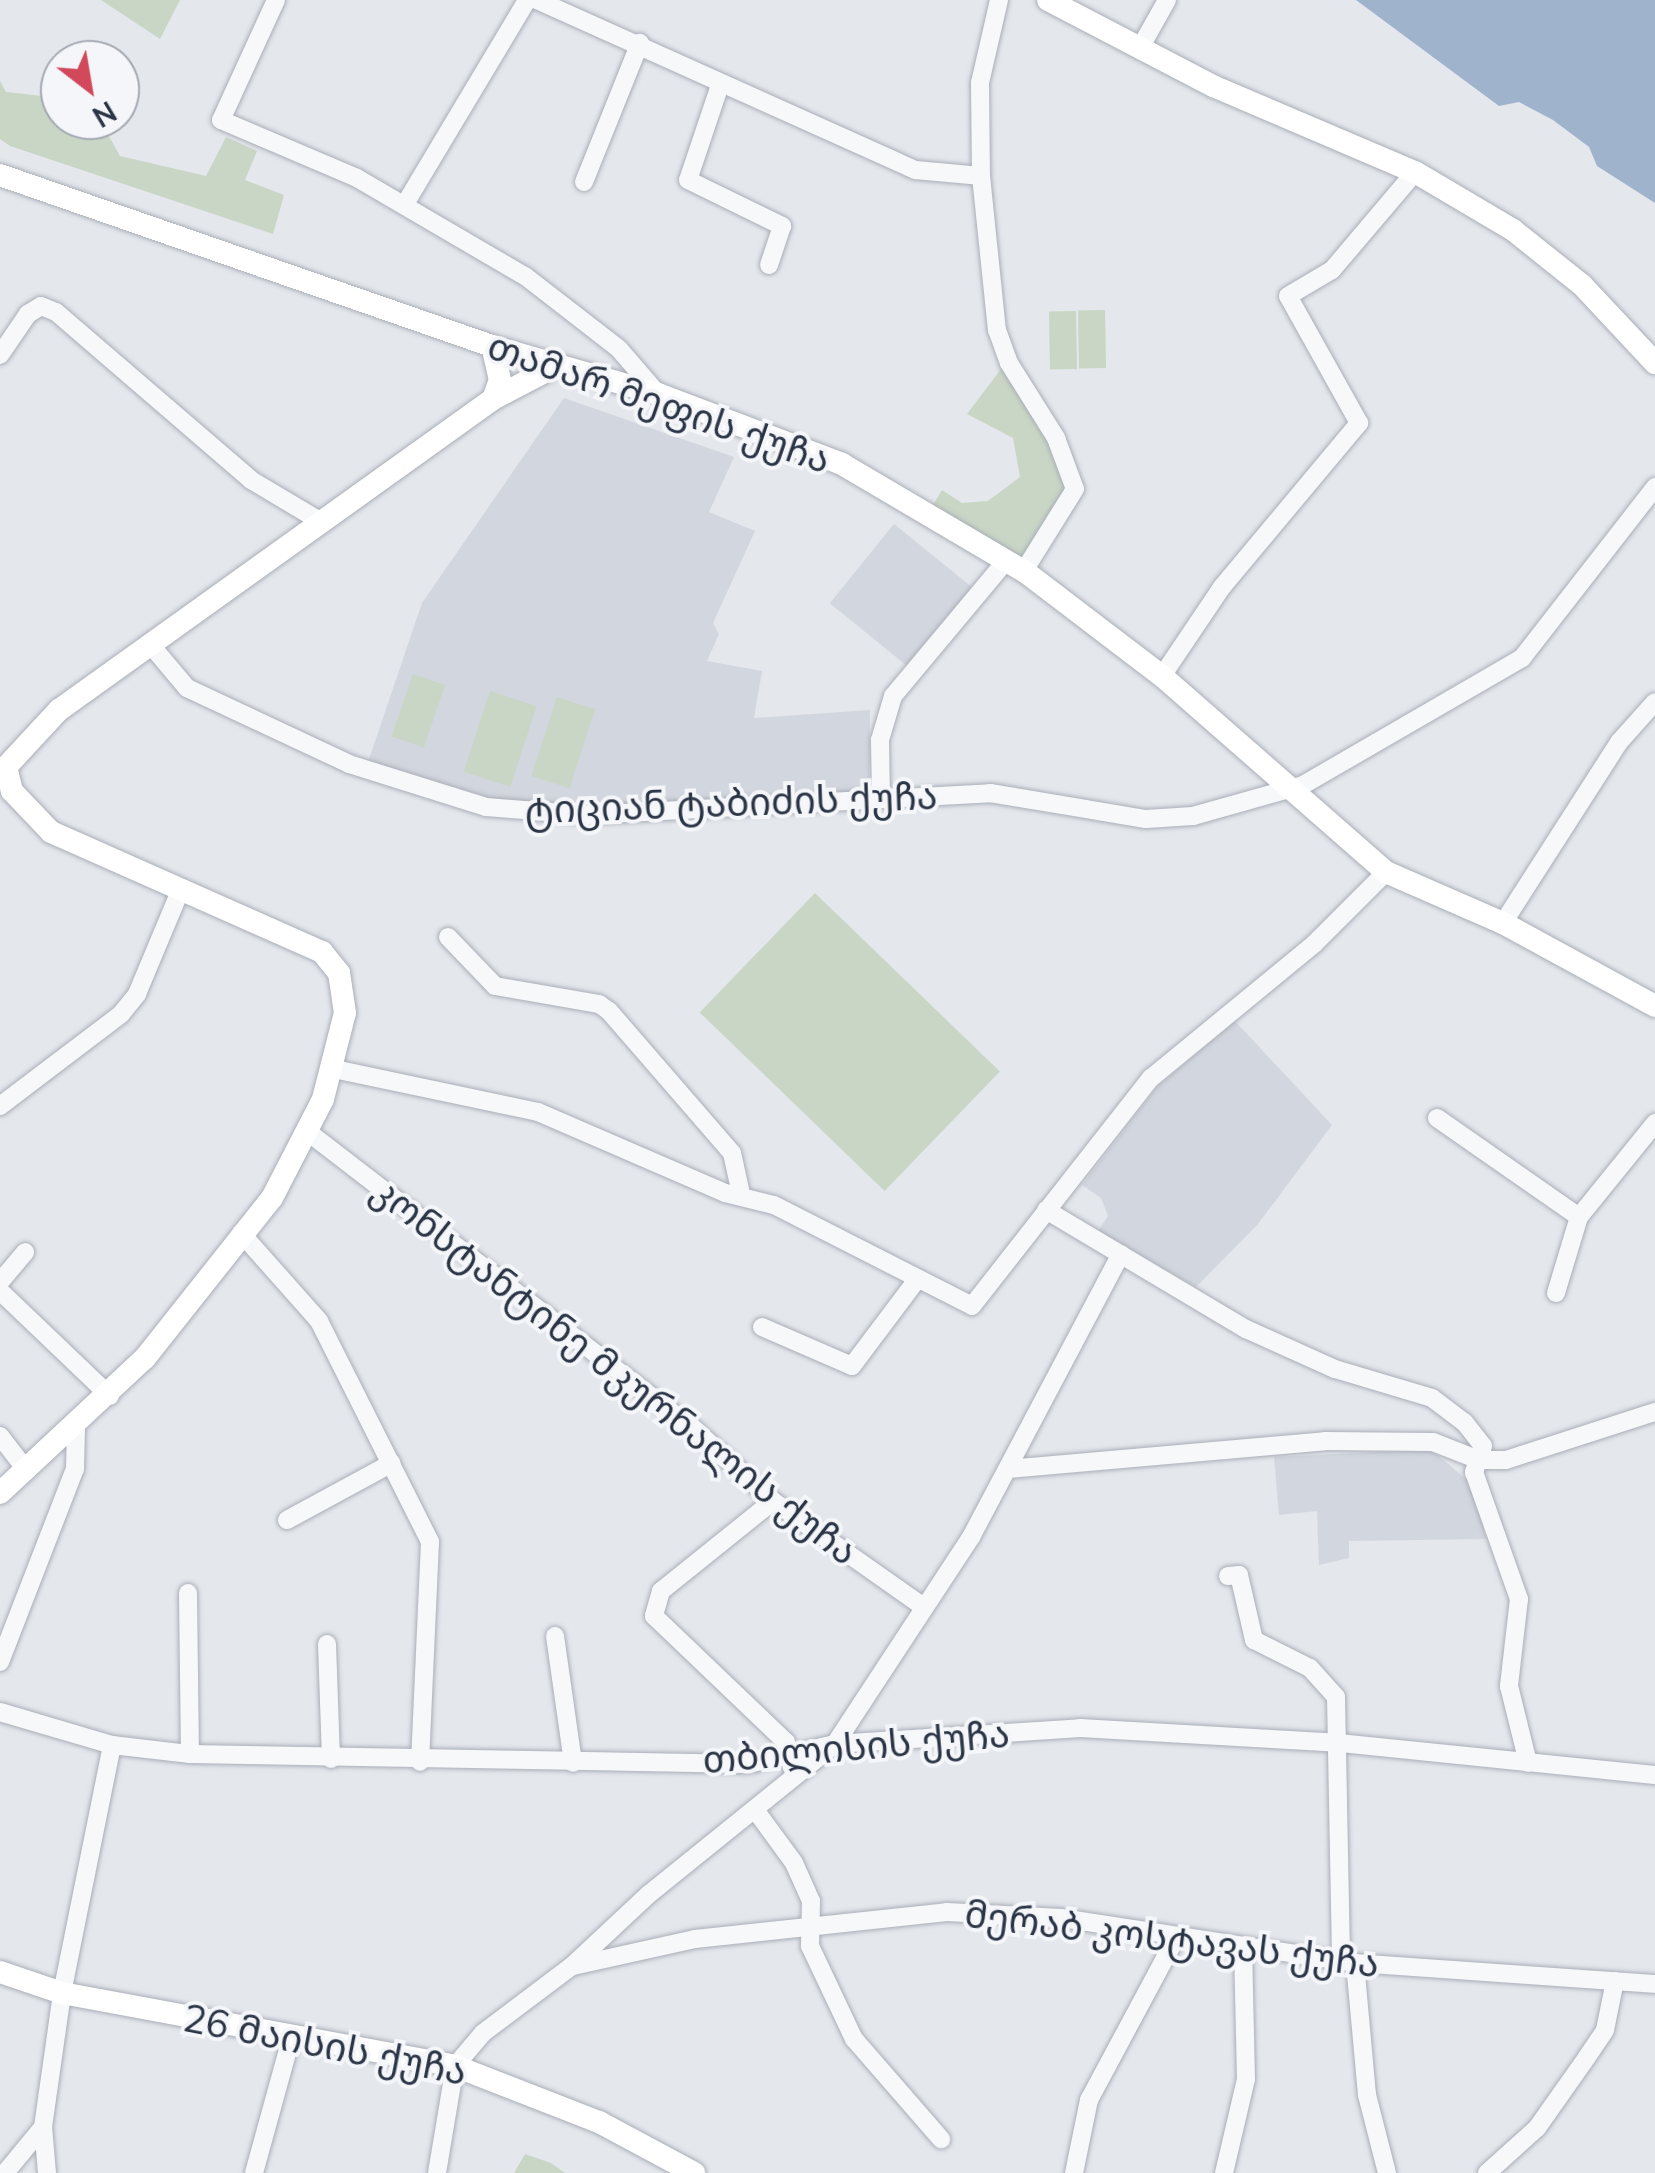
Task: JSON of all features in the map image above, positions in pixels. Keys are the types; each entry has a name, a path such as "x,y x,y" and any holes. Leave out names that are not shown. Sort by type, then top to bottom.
{"main road":[{"path":"1048,0 1140,48 1415,172 1513,230 1559,266 1655,363"},
{"name":"თამარ მეფის ქუჩა","path":"0,175 42,195 492,346 658,394 842,464 1015,566 1162,676 1386,872 1503,923 1655,1006"},
{"path":"492,346 500,380 493,399"},
{"path":"0,1493 110,1396 272,1198 308,1132 334,1068 344,995 339,973 322,952 50,832 5,781 59,710 318,520 493,399 556,366"},
{"name":"26 მაისის ქუჩა","path":"0,1972 62,1993 291,2039 455,2066 598,2122 694,2173"}],"street":[{"path":"276,0 221,120 405,204 555,298 619,349 658,394"},
{"path":"405,204 527,0"},
{"path":"537,0 916,170 981,176"},
{"path":"881,799 880,740 894,696 1015,566 1075,489 1056,438 1009,364 997,330 981,176 983,50 999,0"},
{"path":"1140,48 1167,0"},
{"path":"584,182 640,43"},
{"path":"720,85 688,180 782,226 769,265"},
{"path":"1162,676 1222,587 1359,423 1317,358 1288,296 1332,270 1415,172"},
{"path":"0,354 28,314 41,306 56,312 251,480 318,520"},
{"name":"ტიციან ტაბიძის ქუჩა","path":"150,644 187,688 202,696 349,764 486,807 588,815 990,793 1154,820 1193,816 1303,785 1522,658 1655,487"},
{"path":"1503,923 1620,741 1655,702"},
{"path":"334,1068 518,1105 811,1223 915,1282 972,1306 1151,1078 1314,944 1386,872"},
{"path":"0,1106 90,1042 129,1004 181,888"},
{"path":"448,936 495,986 599,1004 609,1012 732,1153 741,1194"},
{"path":"1437,1118 1579,1217"},
{"path":"1556,1294 1579,1217 1655,1123"},
{"name":"კონსტანტინე მკურნალის ქუჩა","path":"308,1132 693,1428 773,1501 924,1607"},
{"path":"1046,1210 1246,1329 1334,1369 1432,1398 1483,1446 1474,1472 1518,1599 1509,1686 1528,1763"},
{"path":"240,1233 319,1321 430,1542 420,1762"},
{"path":"0,1282 25,1252"},
{"path":"835,1744 1008,1469 1120,1254"},
{"path":"762,1327 852,1366 915,1282"},
{"path":"0,1290 110,1396"},
{"path":"1008,1469 1325,1441 1433,1442 1479,1460 1506,1460 1655,1412"},
{"path":"0,1662 75,1469 76,1428"},
{"path":"0,1436 27,1471"},
{"path":"287,1520 392,1463"},
{"path":"437,2173 455,2066 483,2032 572,1966 649,1894 756,1811 792,1768 786,1742 654,1616 662,1591 773,1501"},
{"path":"1228,1576 1239,1575 1254,1640 1310,1668 1336,1697 1348,1962 1367,2095 1387,2173"},
{"path":"188,1593 190,1754"},
{"path":"555,1636 573,1763"},
{"path":"327,1644 331,1759"},
{"name":"თბილისის ქუჩა","path":"0,1712 112,1745 190,1754 792,1768 835,1744 1080,1728 1340,1743 1655,1774"},
{"path":"47,2173 43,2127 62,1993 112,1745"},
{"path":"756,1811 794,1863 814,1926 810,1946 854,2038 941,2138"},
{"name":"მერაბ კოსტავას ქუჩა","path":"572,1966 694,1940 947,1912 1061,1918 1348,1962 1655,1984"},
{"path":"1074,2173 1090,2100 1177,1936"},
{"path":"1224,2173 1246,2080 1243,1946"},
{"path":"1486,2173 1537,2128 1587,2057 1605,2030 1615,1980"},
{"path":"254,2173 291,2039"},
{"path":"4,2173 43,2127"},
{"path":"0,2161 19,2152"}],"shaded area":[{"path":"564,398 734,457 709,512 755,531 713,623 719,634 707,661 762,671 754,718 870,710 869,793 532,810 368,762 422,603"},
{"path":"894,524 975,589 911,669 830,603"},
{"path":"1235,1021 1332,1125 1258,1224 1196,1287 1098,1231 1108,1216 1101,1198 1082,1185 1158,1086"},
{"path":"1418,1450 1435,1453 1473,1485 1486,1539 1349,1541 1349,1558 1319,1565 1317,1511 1279,1515 1274,1457"}],"green space":[{"path":"101,0 180,0 160,39"},
{"path":"0,81 6,92 40,96 40,140 111,140 120,156 206,176 226,137 257,151 245,180 284,195 273,234 10,146 0,139"},
{"path":"1078,310 1105,310 1106,368 1079,368"},
{"path":"1049,311 1076,311 1077,369 1050,369"},
{"path":"1004,365 1059,455 1066,479 1065,502 1018,561 933,505 942,490 962,503 988,501 1020,477 1013,438 967,414"},
{"path":"413,674 445,685 424,747 392,736"},
{"path":"490,691 537,706 510,787 464,772"},
{"path":"557,697 595,709 569,788 531,776"},
{"path":"815,893 1000,1072 885,1191 700,1012"},
{"path":"525,2154 551,2163 565,2173 514,2173"}],"water":[{"path":"1356,0 1655,0 1655,203 1597,166 1589,147 1553,120 1519,102 1499,106"}]}
